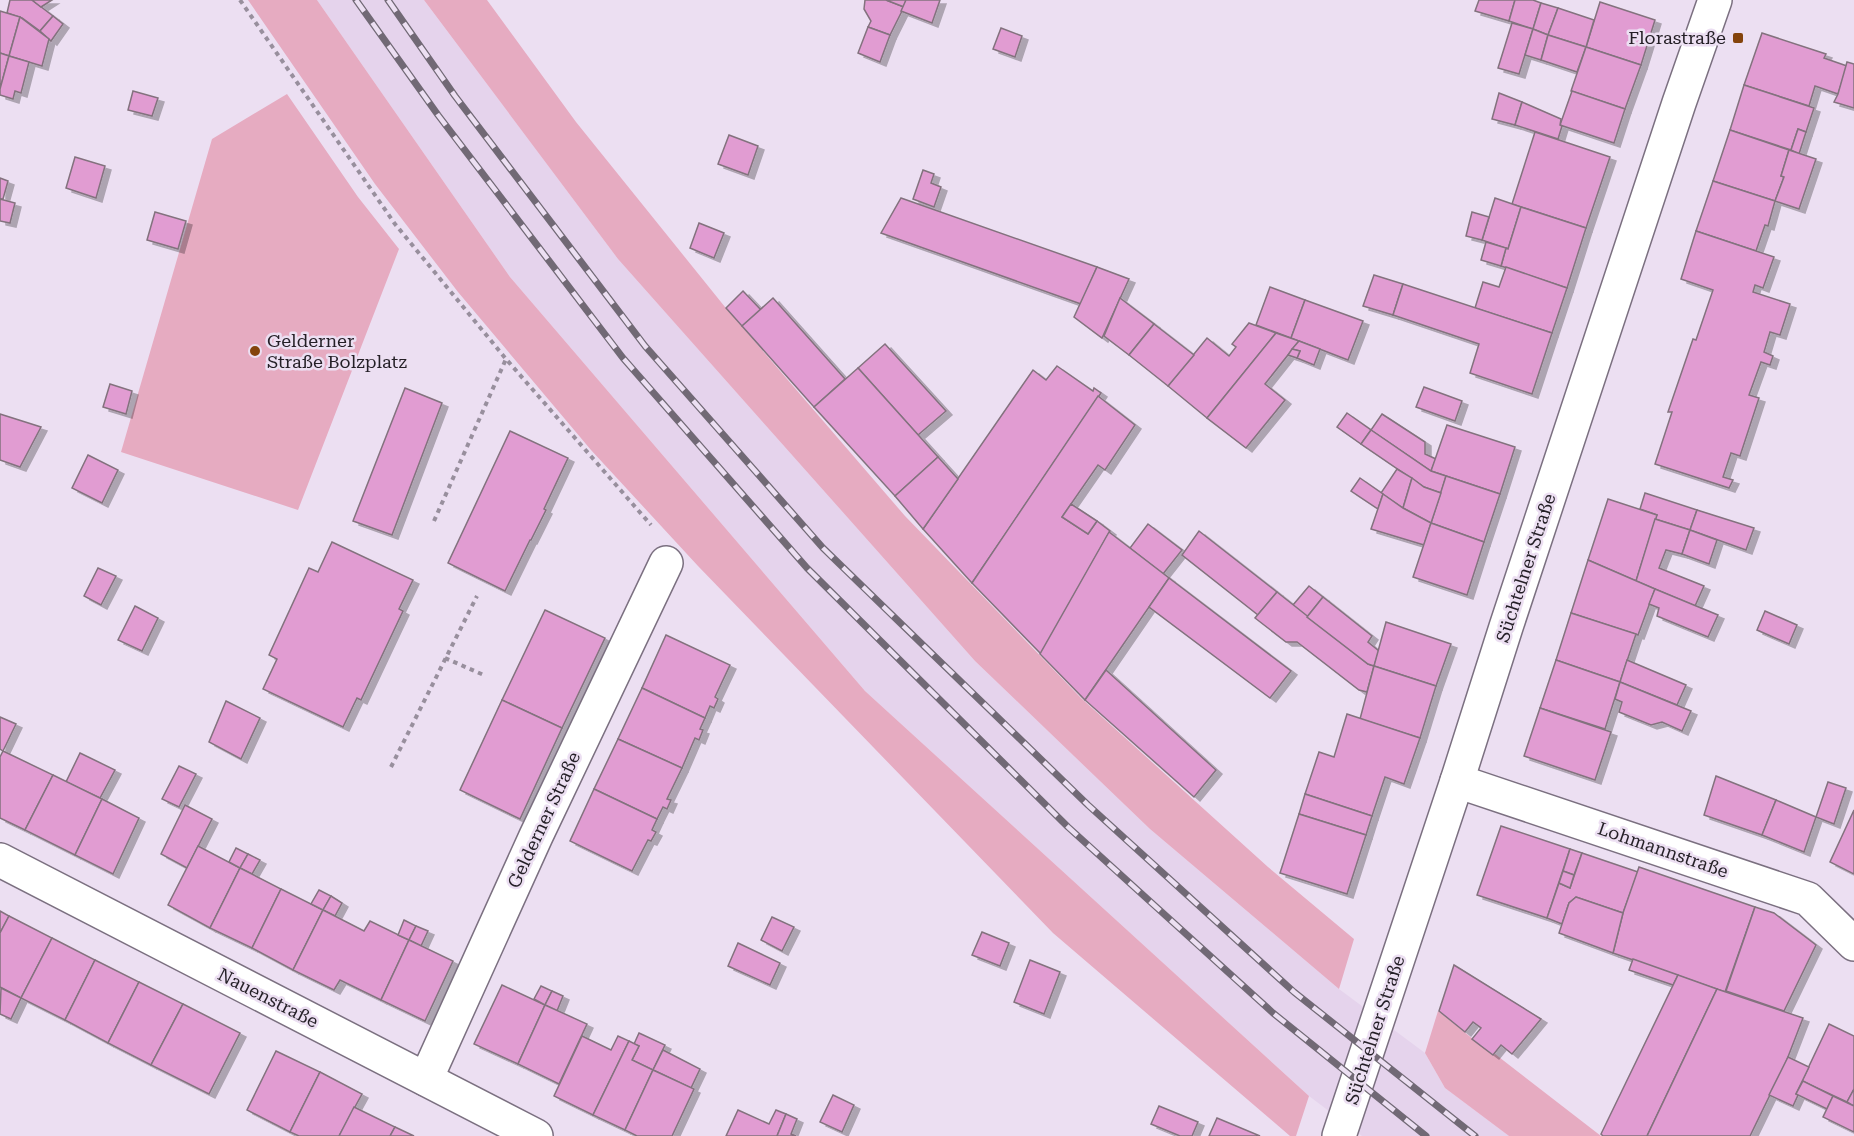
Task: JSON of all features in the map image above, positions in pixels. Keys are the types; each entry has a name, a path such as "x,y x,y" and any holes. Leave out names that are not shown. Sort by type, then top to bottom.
{"street":[{"name":"Süchtelner Straße","path":"1339,1136 1715,0"},
{"name":"Gelderner Straße","path":"426,1079 536,836 666,563"},
{"name":"Lohmannstraße","path":"1457,781 1808,899 1854,944"},
{"name":"Nauenstraße","path":"0,860 536,1136"}],"path":[{"path":"240,0 395,224 506,359 652,526 666,563"},
{"path":"434,521 506,359"},
{"path":"391,767 477,597"},
{"path":"445,658 486,676"}],"shaded area":[{"path":"248,0 317,0 510,277 865,691 1309,1096 1296,1136 1290,1136 1053,933 698,566 591,450 458,292 375,184"},
{"path":"317,0 424,0 618,259 975,661 1150,829 1339,989 1425,1053 1445,1088 1509,1136 1362,1136 1309,1096 865,691 510,277"},
{"path":"424,0 487,0 576,122 725,307 905,516 1081,698 1268,867 1354,939 1339,989 1150,829 975,661 618,259"},
{"name":"Gelderner Straße Bolzplatz","path":"287,94 358,197 399,249 298,510 121,452 212,139"},
{"path":"1438,1011 1601,1136 1509,1136 1445,1088 1425,1053"}],"building":[{"path":"10,0 32,0 53,16 40,31 22,18 7,13"},
{"path":"32,0 52,0 41,7"},
{"path":"865,0 886,0 904,7 890,35 868,27 871,21 864,9"},
{"path":"886,0 906,0 904,7"},
{"path":"906,0 940,0 932,23 901,11"},
{"path":"1479,0 1515,0 1509,21 1475,11"},
{"path":"1515,0 1533,0 1541,3 1533,29 1509,21"},
{"path":"1600,2 1655,20 1641,65 1586,47"},
{"path":"1541,3 1558,8 1548,35 1533,29"},
{"path":"1558,8 1594,20 1586,47 1548,35"},
{"path":"0,11 20,17 9,56 0,53"},
{"path":"53,16 63,24 51,41 40,31"},
{"path":"20,17 49,39 42,66 9,56"},
{"path":"1512,23 1533,29 1519,74 1498,68"},
{"path":"868,27 890,35 880,62 858,53"},
{"path":"1001,28 1022,36 1015,57 993,49"},
{"path":"1533,29 1548,35 1541,60 1525,55"},
{"path":"1762,33 1826,54 1824,58 1847,66 1838,94 1815,86 1809,106 1744,85"},
{"path":"1548,35 1586,47 1577,72 1541,60"},
{"path":"1586,47 1641,65 1625,109 1571,91"},
{"path":"0,53 9,56 0,89"},
{"path":"9,56 29,62 21,93 15,91 13,99 0,95"},
{"path":"1847,62 1854,64 1854,108 1834,102"},
{"path":"1744,85 1814,108 1806,132 1798,129 1791,150 1730,130"},
{"path":"133,91 158,98 152,116 128,110"},
{"path":"1572,91 1625,109 1614,143 1560,125"},
{"path":"1499,93 1522,102 1515,125 1492,119"},
{"path":"1522,102 1561,119 1560,125 1562,126 1558,139 1515,125"},
{"path":"1798,129 1806,132 1799,154 1791,150"},
{"path":"1730,130 1789,150 1781,176 1784,177 1775,201 1713,181"},
{"path":"1535,132 1610,157 1586,228 1512,204"},
{"path":"729,135 758,146 748,175 718,164"},
{"path":"1789,150 1816,159 1799,209 1775,201 1784,177 1781,176"},
{"path":"75,157 105,166 96,198 66,188"},
{"path":"923,170 934,174 931,183 941,187 934,207 913,199"},
{"path":"0,178 8,181 3,199 0,199"},
{"path":"1713,181 1775,201 1768,226 1765,225 1756,251 1696,231"},
{"path":"901,198 1097,267 1081,304 881,233"},
{"path":"1495,198 1521,207 1508,249 1482,240"},
{"path":"0,199 15,203 10,223 0,221"},
{"path":"1521,207 1586,228 1567,288 1501,266"},
{"path":"155,212 186,221 178,249 147,240"},
{"path":"1472,212 1489,217 1482,240 1466,236"},
{"path":"699,223 724,233 714,258 690,248"},
{"path":"1696,231 1774,257 1763,288 1755,285 1753,292 1790,304 1780,335 1770,332 1764,352 1773,356 1770,365 1761,362 1749,395 1759,398 1740,456 1731,453 1723,477 1733,480 1729,488 1655,464 1672,412 1668,412 1693,339 1696,340 1713,290 1681,279"},
{"path":"1486,242 1506,248 1501,266 1481,260"},
{"path":"1097,267 1129,279 1102,338 1074,317"},
{"path":"1506,267 1567,288 1552,333 1475,308 1483,282 1499,287"},
{"path":"1374,275 1403,284 1393,315 1363,306"},
{"path":"1403,284 1552,333 1532,394 1470,373 1479,344 1393,315"},
{"path":"1270,287 1305,300 1291,338 1256,325"},
{"path":"743,291 761,310 742,326 726,308"},
{"path":"773,298 845,379 814,407 742,326"},
{"path":"1120,298 1154,324 1129,355 1104,336"},
{"path":"1305,300 1363,321 1348,360 1291,338"},
{"path":"1249,323 1276,333 1207,418 1168,386 1207,338 1229,356 1236,347 1232,344"},
{"path":"1154,324 1194,355 1168,386 1129,355"},
{"path":"1276,333 1299,341 1265,384 1285,400 1246,448 1207,418"},
{"path":"1299,341 1320,349 1314,365 1297,358 1300,351 1292,349"},
{"path":"885,344 946,411 918,435 858,368"},
{"path":"1292,349 1300,351 1297,358 1288,355"},
{"path":"1057,366 1093,391 1094,388 1101,393 972,583 923,529 1033,370 1046,380"},
{"path":"858,368 938,457 895,496 814,407"},
{"path":"110,384 132,391 126,414 103,407"},
{"path":"1424,387 1462,401 1455,421 1416,407"},
{"path":"405,388 442,403 392,535 353,521"},
{"path":"1098,396 1135,425 1105,470 1098,465 1062,517 1088,534 1097,521 1110,531 1041,654 972,583"},
{"path":"1347,413 1371,430 1361,444 1337,427"},
{"path":"0,414 41,427 20,467 0,460"},
{"path":"1382,414 1425,442 1425,454 1436,459 1431,471 1371,430"},
{"path":"1447,425 1515,447 1500,494 1431,471"},
{"path":"1371,430 1431,471 1446,476 1441,493 1424,487 1361,444"},
{"path":"510,431 568,458 544,509 546,510 505,591 448,563"},
{"path":"88,455 118,470 102,503 72,488"},
{"path":"938,457 958,479 923,529 895,496"},
{"path":"1397,469 1412,478 1403,508 1381,493"},
{"path":"1446,476 1500,494 1484,542 1431,523"},
{"path":"1360,478 1383,494 1378,509 1351,491"},
{"path":"1412,478 1424,487 1441,493 1431,523 1403,508"},
{"path":"1645,493 1697,510 1690,530 1655,519 1657,515 1640,509"},
{"path":"1383,494 1431,523 1424,545 1371,529"},
{"path":"1608,499 1657,515 1636,581 1588,560"},
{"path":"1071,504 1097,521 1088,534 1062,517"},
{"path":"1697,510 1754,528 1746,550 1690,530"},
{"path":"1655,519 1690,530 1682,554 1666,550 1659,568 1704,586 1695,606 1636,581"},
{"path":"1431,523 1484,542 1467,595 1413,577"},
{"path":"1148,524 1182,550 1163,574 1130,548"},
{"path":"1690,530 1717,540 1709,564 1682,554"},
{"path":"1199,531 1277,592 1258,615 1182,555"},
{"path":"1109,532 1169,578 1085,700 1040,654"},
{"path":"332,542 413,580 399,609 403,611 361,700 357,698 343,727 263,689 277,659 269,655 309,568 318,572"},
{"path":"1588,560 1655,589 1638,635 1571,613"},
{"path":"98,568 116,576 101,605 84,596"},
{"path":"1169,578 1291,671 1270,698 1149,607"},
{"path":"1309,586 1323,597 1307,617 1293,605"},
{"path":"1655,589 1718,615 1708,637 1657,616 1659,608 1649,604"},
{"path":"1277,592 1368,664 1374,666 1367,692 1359,690 1297,642 1286,642 1255,618"},
{"path":"1323,597 1372,636 1368,642 1379,651 1374,666 1368,664 1307,617"},
{"path":"135,606 158,618 142,651 118,640"},
{"path":"545,610 605,638 562,728 502,700"},
{"path":"1765,611 1797,625 1789,644 1757,630"},
{"path":"1571,613 1636,634 1620,682 1556,660"},
{"path":"1386,622 1451,644 1436,686 1374,666"},
{"path":"666,635 730,665 715,697 718,699 714,708 710,706 705,718 642,688"},
{"path":"1556,660 1620,682 1605,729 1540,708"},
{"path":"1627,660 1686,685 1677,705 1620,682"},
{"path":"1374,666 1436,686 1420,738 1360,719"},
{"path":"1106,670 1216,770 1194,797 1085,700"},
{"path":"1620,682 1691,711 1682,731 1662,722 1651,725 1619,712 1622,702 1615,699"},
{"path":"642,688 705,718 700,729 703,730 699,740 695,738 682,768 618,739"},
{"path":"502,700 562,728 520,819 460,790"},
{"path":"226,701 260,718 241,759 209,742"},
{"path":"1540,708 1611,732 1595,780 1524,756"},
{"path":"1347,714 1420,738 1404,784 1385,777 1372,816 1305,794 1319,752 1334,757"},
{"path":"0,717 16,724 3,751 0,749"},
{"path":"618,739 682,768 667,799 671,800 667,809 663,807 657,819 594,789"},
{"path":"3,751 53,775 25,830 0,818 0,757"},
{"path":"80,753 115,770 100,798 66,782"},
{"path":"179,766 196,774 179,807 162,799"},
{"path":"53,775 102,799 75,855 25,830"},
{"path":"1716,776 1776,800 1762,835 1704,815"},
{"path":"1828,782 1846,788 1834,824 1816,817"},
{"path":"594,789 657,819 652,830 656,832 651,841 648,840 632,871 570,841"},
{"path":"1305,794 1372,816 1366,835 1299,814"},
{"path":"102,799 139,818 113,874 75,855"},
{"path":"1776,800 1816,817 1804,852 1762,835"},
{"path":"185,805 212,819 187,868 161,854"},
{"path":"1854,810 1854,874 1830,862"},
{"path":"1299,814 1366,835 1347,894 1280,873"},
{"path":"1501,826 1570,849 1547,918 1477,895"},
{"path":"198,846 240,868 210,928 168,905"},
{"path":"236,848 248,854 240,868 229,862"},
{"path":"1570,849 1582,853 1574,875 1563,871"},
{"path":"1582,853 1638,872 1623,913 1576,897 1569,903 1562,924 1547,918 1559,883 1570,888"},
{"path":"248,854 260,860 252,874 240,868"},
{"path":"1639,867 1755,907 1725,992 1613,953 1623,913"},
{"path":"240,868 281,889 252,948 210,928"},
{"path":"1563,871 1574,875 1570,888 1559,883"},
{"path":"281,889 323,910 293,970 252,948"},
{"path":"319,890 331,896 323,910 311,904"},
{"path":"331,896 342,903 335,916 323,910"},
{"path":"1576,897 1623,913 1613,953 1559,933 1569,903"},
{"path":"1755,907 1774,913 1816,945 1784,1011 1726,991"},
{"path":"323,910 364,931 370,921 409,940 381,1000 340,980 334,990 293,970"},
{"path":"0,911 9,916 0,933"},
{"path":"9,916 52,938 21,998 0,987 0,933"},
{"path":"772,917 794,927 782,951 761,940"},
{"path":"404,920 416,926 409,940 398,935"},
{"path":"416,926 428,931 421,946 409,940"},
{"path":"982,932 1009,943 1000,966 972,955"},
{"path":"52,938 95,960 65,1020 21,998"},
{"path":"409,940 453,961 425,1021 381,1000"},
{"path":"738,943 780,963 770,985 728,966"},
{"path":"1633,959 1678,975 1673,985 1629,970"},
{"path":"95,960 139,982 108,1043 65,1020"},
{"path":"1030,960 1060,972 1044,1014 1014,1002"},
{"path":"1454,965 1541,1019 1512,1054 1501,1045 1493,1055 1472,1039 1481,1028 1473,1022 1465,1032 1439,1011"},
{"path":"1678,975 1717,989 1647,1136 1603,1136 1601,1134"},
{"path":"139,982 183,1004 151,1065 108,1043"},
{"path":"502,985 545,1005 518,1064 474,1044"},
{"path":"541,986 552,991 545,1005 534,999"},
{"path":"1,988 21,998 11,1019 0,1014"},
{"path":"1717,989 1803,1018 1786,1062 1750,1136 1647,1136"},
{"path":"552,991 563,996 557,1011 545,1005"},
{"path":"183,1004 240,1033 209,1094 151,1065"},
{"path":"545,1005 587,1024 559,1084 518,1064"},
{"path":"1829,1024 1854,1036 1854,1089 1847,1102 1802,1081"},
{"path":"639,1033 665,1045 653,1070 632,1060 639,1046 634,1044"},
{"path":"582,1036 611,1050 618,1036 629,1041 593,1115 554,1096"},
{"path":"629,1041 639,1046 632,1060 653,1070 625,1130 593,1115"},
{"path":"663,1050 700,1069 691,1088 653,1070"},
{"path":"276,1051 320,1072 290,1132 247,1110"},
{"path":"1788,1057 1809,1067 1793,1106 1769,1095"},
{"path":"653,1070 694,1089 672,1136 637,1136 625,1130"},
{"path":"320,1072 362,1094 339,1136 299,1136 290,1132"},
{"path":"1803,1081 1833,1096 1827,1109 1796,1094"},
{"path":"1854,1089 1854,1106 1847,1102"},
{"path":"833,1095 854,1105 842,1132 820,1122"},
{"path":"1833,1096 1854,1106 1854,1132 1823,1117"},
{"path":"1159,1106 1198,1122 1192,1136 1180,1136 1151,1124"},
{"path":"354,1107 395,1127 390,1136 339,1136"},
{"path":"738,1110 769,1124 776,1110 786,1114 777,1136 726,1136"},
{"path":"786,1114 797,1119 791,1134 796,1136 777,1136"},
{"path":"1217,1118 1260,1136 1209,1136"},
{"path":"395,1127 414,1136 390,1136"}],"railway":[{"path":"356,0 438,115 623,358 807,568 1068,827 1273,1013 1426,1136"},
{"path":"388,0 455,96 645,346 823,548 1088,805 1294,992 1475,1136"}],"place":[{"name":"Florastraße","path":"1738,38"},
{"name":"Gelderner Straße Bolzplatz","path":"255,351"}]}
